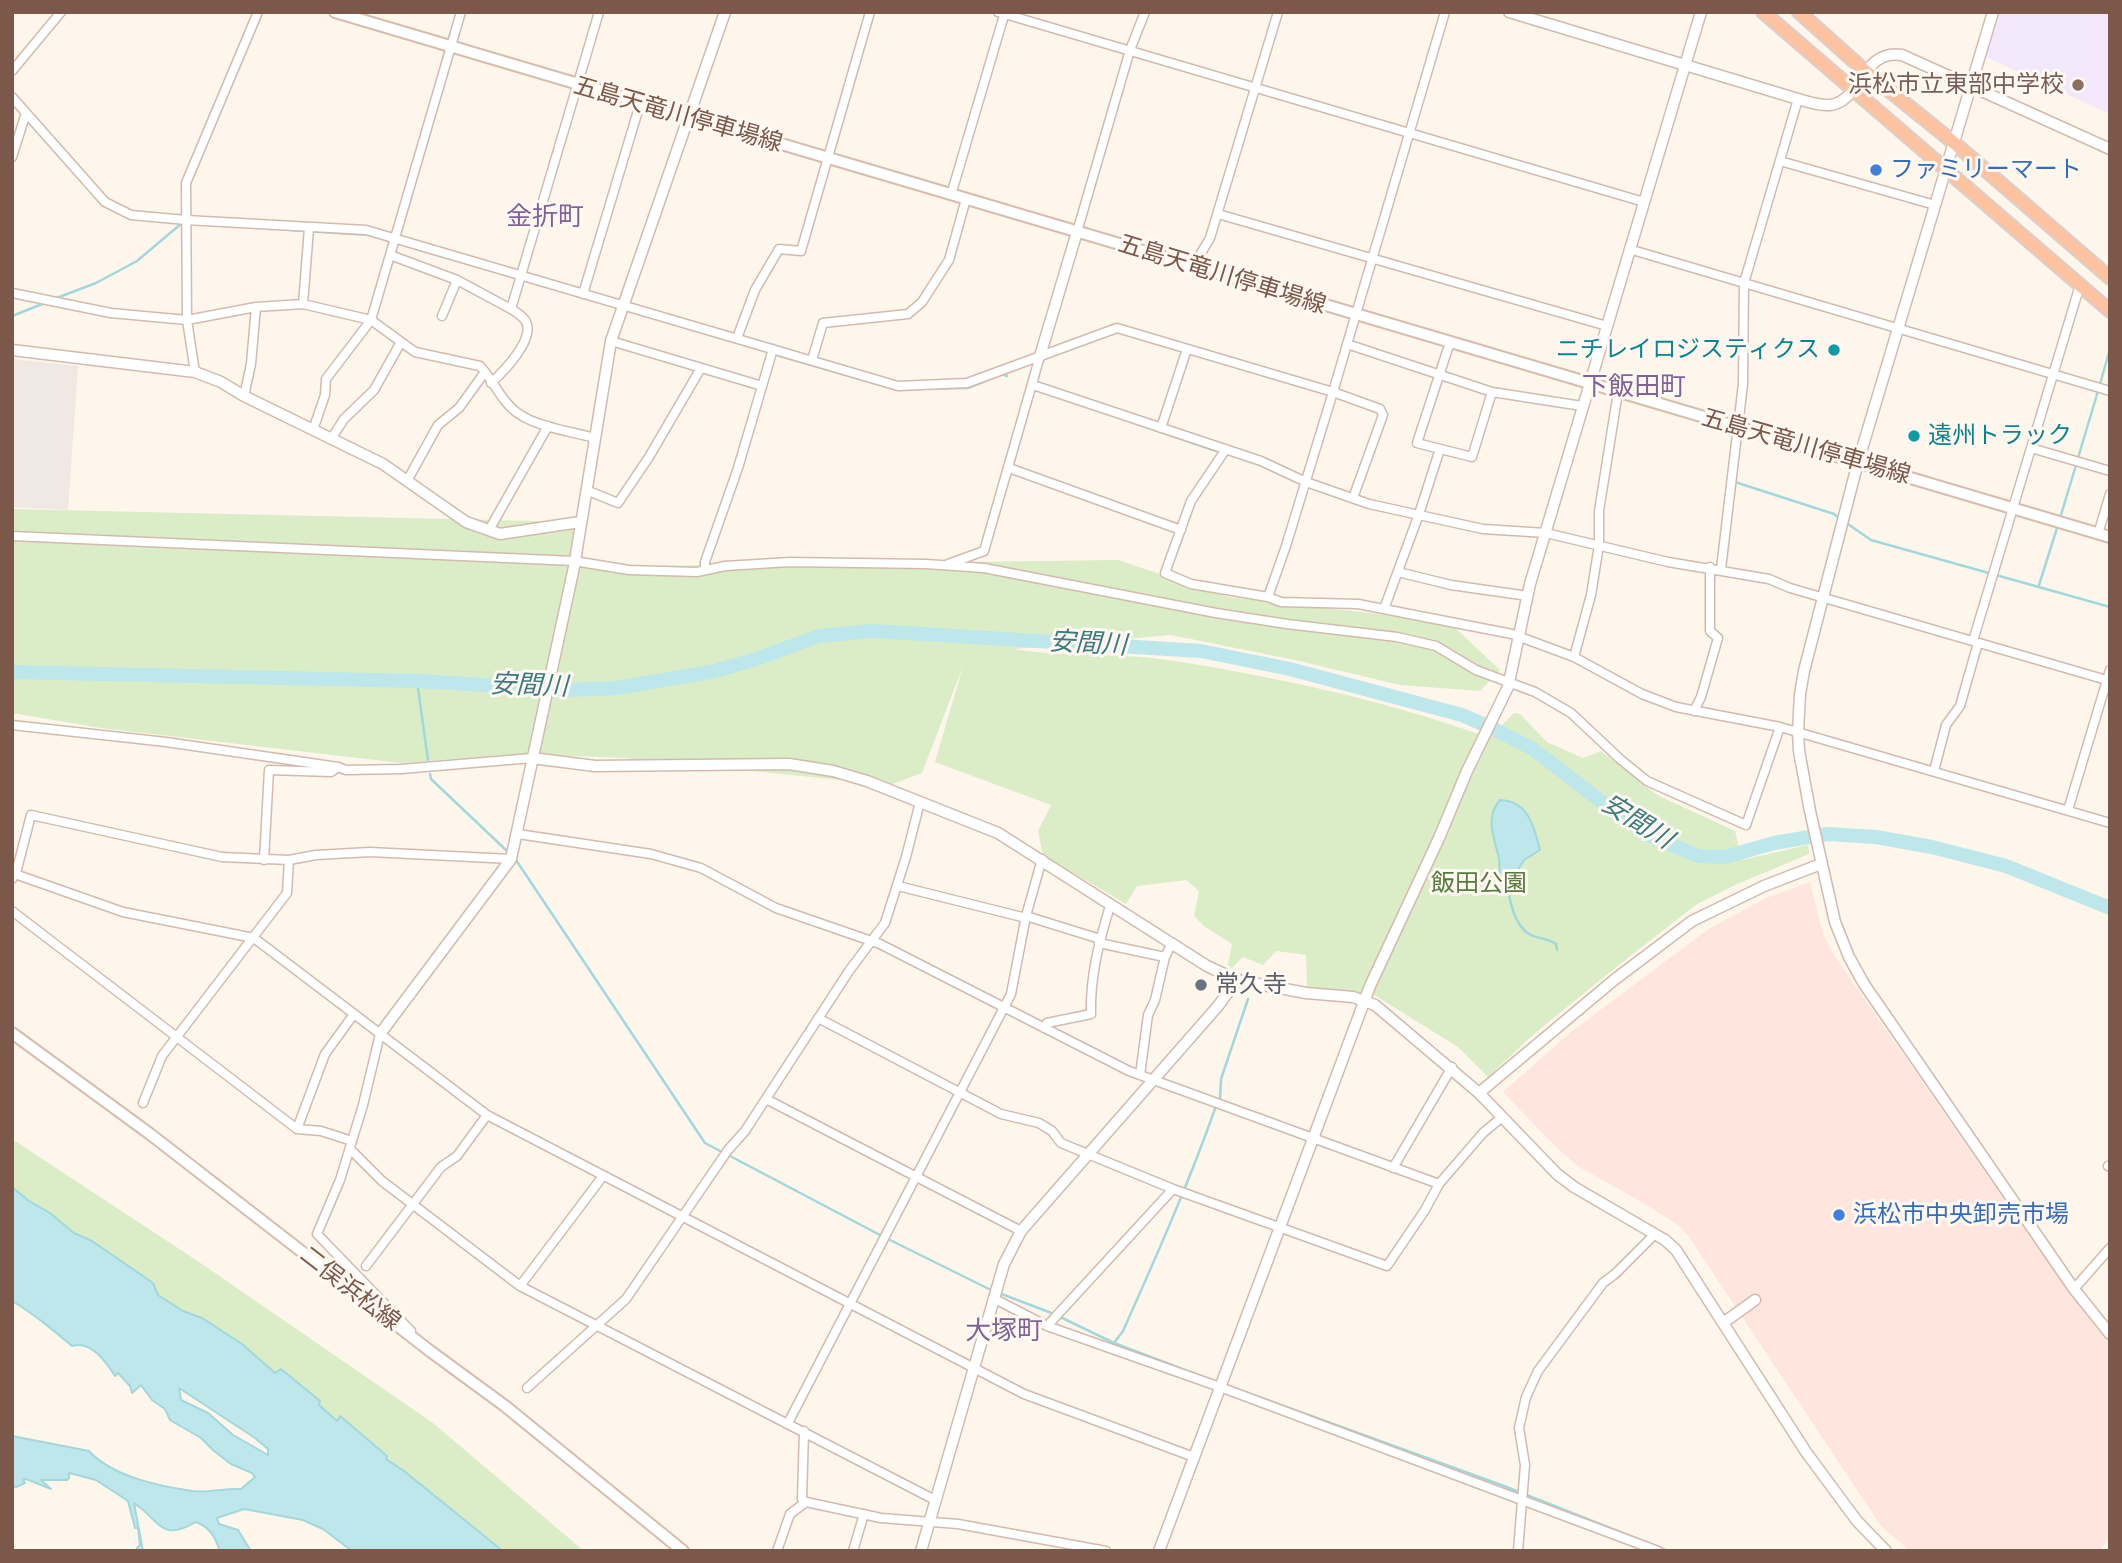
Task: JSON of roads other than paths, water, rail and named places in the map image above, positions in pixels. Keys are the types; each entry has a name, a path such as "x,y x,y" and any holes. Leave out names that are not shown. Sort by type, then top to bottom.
{"highway":[{"path":"1763,12 2110,311"},
{"path":"1798,12 2110,278"}],"main road":[{"name":"五島天竜川停車場線","path":"335,12 2110,537"},
{"name":"二俣浜松線","path":"12,1033 222,1189 429,1351 505,1406 683,1551"}],"street":[{"path":"12,71 61,12"},
{"path":"195,372 187,320 186,183 258,12"},
{"path":"313,430 325,395 326,379 371,320 461,12"},
{"path":"512,309 599,12"},
{"path":"429,1351 317,1234 340,1180 367,1092 380,1034 511,859 575,561 611,341 725,12"},
{"path":"737,338 755,290 779,249 800,251 870,12"},
{"path":"945,565 984,551 1130,50 1145,12"},
{"path":"1195,267 1210,238 1218,214 1278,12"},
{"path":"1268,597 1306,482 1446,12"},
{"path":"1509,12 1829,106 1838,103 1853,90 1879,58 1893,53 1912,58 2110,149"},
{"path":"1159,1551 1364,1000 1509,684 1528,596 1582,407 1701,12"},
{"path":"951,195 1003,13 1644,202"},
{"path":"1990,13 1858,462 1823,597 1804,671 1798,732 1799,751 1821,864 1841,940 1864,984 2074,1289 2110,1334"},
{"path":"12,97 105,202 131,215 366,230 898,386 967,383 1117,328 1333,392 1380,409 1383,415 1353,498"},
{"path":"1721,569 1743,384 1744,283 1798,99"},
{"path":"583,294 640,104"},
{"path":"12,156 26,113"},
{"path":"1780,161 1935,205"},
{"path":"812,360 823,323 908,314 922,302 949,260 966,199"},
{"path":"1218,214 1607,326"},
{"path":"303,304 309,228"},
{"path":"1629,250 2110,391"},
{"path":"390,256 457,280 512,309 524,319 527,325 526,334 511,364 491,383"},
{"path":"442,316 457,280"},
{"path":"1934,771 1946,725 1961,706 1975,642 2011,509 2080,285"},
{"path":"12,293 111,313 187,320 256,307 303,304 371,320 415,352 480,366 519,415 548,426 595,438"},
{"path":"244,396 251,364 256,307"},
{"path":"611,341 762,386"},
{"path":"331,439 344,419 374,390 401,342"},
{"path":"1450,342 1417,443 1472,457 1492,392"},
{"path":"1347,344 1492,392 1582,407"},
{"path":"705,570 705,562 738,468 773,349"},
{"path":"1161,428 1187,349"},
{"path":"12,350 195,372 221,382 244,396 383,464 458,517 500,534 580,522"},
{"path":"586,490 618,503 649,457 701,368"},
{"path":"407,481 438,425 459,408 485,372"},
{"path":"1033,385 1261,461 1306,482 1353,498 1483,529 1546,533 1668,562 1769,579 1790,588 2108,681"},
{"path":"1574,657 1591,595 1600,545 1600,511 1618,392"},
{"path":"489,530 548,426"},
{"path":"2031,448 2110,471"},
{"path":"1226,449 1191,501 1165,573 1191,584 1268,597 1281,602 1358,604 1519,636 1574,657 1642,694 1693,711 1780,727 2110,823"},
{"path":"1384,609 1440,449"},
{"path":"1009,468 1181,530"},
{"path":"2098,534 2110,494"},
{"path":"12,536 575,561 629,569 697,572 725,566 790,562 984,568 1251,618 1397,637 1436,646 1476,670 1535,692 1571,713 1647,781 1746,825 1780,727"},
{"path":"1693,711 1701,697 1718,638 1710,631 1710,567"},
{"path":"1398,572 1451,585 1528,596"},
{"path":"2068,810 2110,670"},
{"path":"12,725 166,742 338,766 346,770 401,769 532,758 594,766 789,764 856,777 998,832 1110,906 1207,966 1237,980 1306,993 1364,1000 1375,1005 1479,1093 1557,1174 1574,1187 1655,1234 1676,1250 1806,1452 1882,1550"},
{"path":"264,860 269,770 331,772 338,766"},
{"path":"527,1388 626,1299 728,1150 745,1131 849,971 885,923 898,886 920,802"},
{"path":"511,859 370,852 264,860 206,854 70,821 31,815 14,875 123,912 254,938 487,1115 1024,1394 1194,1457"},
{"path":"518,834 683,861 776,908 873,940 1140,1075 1439,1184"},
{"path":"788,1423 1011,994 1026,917 1042,859"},
{"path":"143,1103 162,1056 287,892 289,860"},
{"path":"1479,1093 1615,980 1692,921 1764,886 1821,864"},
{"path":"898,886 1026,917 1099,941 1166,957"},
{"path":"1044,1028 1048,1023 1091,1014 1091,994 1099,941 1110,906"},
{"path":"12,911 297,1129 321,1131 351,1145 382,1181 520,1286 935,1500"},
{"path":"1140,1075 1149,1015 1172,943"},
{"path":"921,1551 993,1298 1004,1264 1021,1231 1218,1006 1237,980"},
{"path":"297,1129 325,1054 354,1014"},
{"path":"818,1018 1001,1114 1039,1123 1052,1131 1061,1143 1180,1191 1387,1266 1425,1210 1439,1184 1483,1133 1503,1117"},
{"path":"1393,1168 1452,1068"},
{"path":"766,1099 1021,1231"},
{"path":"366,1266 441,1167 457,1156 487,1115"},
{"path":"520,1286 603,1176"},
{"path":"1046,1326 1180,1191"},
{"path":"1518,1551 1525,1465 1519,1428 1526,1397 1538,1371 1603,1283 1655,1234"},
{"path":"2074,1289 2110,1248"},
{"path":"993,1298 1046,1326 1220,1387 1658,1551"},
{"path":"1723,1323 1755,1300"},
{"path":"804,1431 802,1499 806,1502 864,1514 958,1524 1106,1551"},
{"path":"777,1551 790,1514 806,1502"},
{"path":"853,1551 864,1514"}],"water":[{"path":"1500,800 1510,801 1524,810 1532,824 1540,850 1524,860 1508,886 1500,881 1499,859 1492,829 1493,814"},
{"path":"12,1187 74,1233 92,1241 153,1283 158,1295 183,1311 202,1318 242,1344 275,1373 281,1369 320,1401 319,1405 337,1421 340,1416 387,1456 386,1459 503,1551 352,1551 323,1529 303,1520 244,1509 217,1518 219,1524 238,1530 251,1551 220,1551 211,1533 201,1524 196,1522 184,1528 167,1530 134,1503 143,1551 137,1551 140,1545 138,1528 135,1528 128,1501 96,1480 69,1473 67,1480 41,1480 51,1489 26,1479 23,1480 25,1483 12,1486 12,1436 89,1451 123,1474 179,1489 241,1489 255,1477 231,1464 201,1438 170,1420 165,1409 152,1400 141,1385 132,1393 130,1386 118,1373 115,1376 92,1349 72,1346 12,1301","holes":["179,1388 268,1449 268,1455 233,1435 208,1413 181,1400"]}],"waterway":[{"path":"54,299 96,283 137,261 182,223"},
{"path":"290,230 370,235"},
{"path":"12,316 45,303"},
{"path":"2100,384 2110,349"},
{"path":"780,356 898,390"},
{"path":"908,389 968,388 1002,374 1007,376"},
{"path":"2078,458 2098,391"},
{"path":"1123,419 1216,451"},
{"path":"2061,515 2076,465"},
{"path":"1736,473 1735,482 1834,514 1839,518"},
{"path":"1845,522 1871,540 2110,607"},
{"path":"2039,585 2057,528"},
{"name":"安間川","path":"12,672 417,681 568,690 617,688 715,671 819,636 873,631 1201,651 1290,669 1462,715 1533,749 1625,820 1654,838 1698,856 1725,857 1774,843 1827,834 1876,837 1932,847 2006,866 2110,908"},
{"path":"417,681 428,760"},
{"path":"430,774 431,779 507,851"},
{"path":"516,860 705,1143 722,1152"},
{"path":"1508,886 1511,905 1520,925 1529,934 1556,944 1557,950"},
{"path":"1114,1343 1123,1331 1148,1275 1220,1100 1221,1079 1248,999"},
{"path":"730,1156 880,1235"},
{"path":"888,1239 993,1291"},
{"path":"999,1293 1054,1314 1114,1343 1206,1378"},
{"path":"1226,1385 1504,1486 1668,1551"}],"place":[{"name":"浜松市立東部中学校","path":"2078,85"},
{"name":"ファミリーマート","path":"1876,170"},
{"name":"ニチレイロジスティクス","path":"1834,350"},
{"name":"遠州トラック","path":"1914,436"},
{"name":"常久寺","path":"1201,985"},
{"name":"浜松市中央卸売市場","path":"1839,1215"}],"district":[{"name":"金折町","path":"545,217"},
{"name":"下飯田町","path":"1634,387"},
{"name":"大塚町","path":"1004,1331"}],"park label":[{"name":"飯田公園","path":"1479,884"}]}
